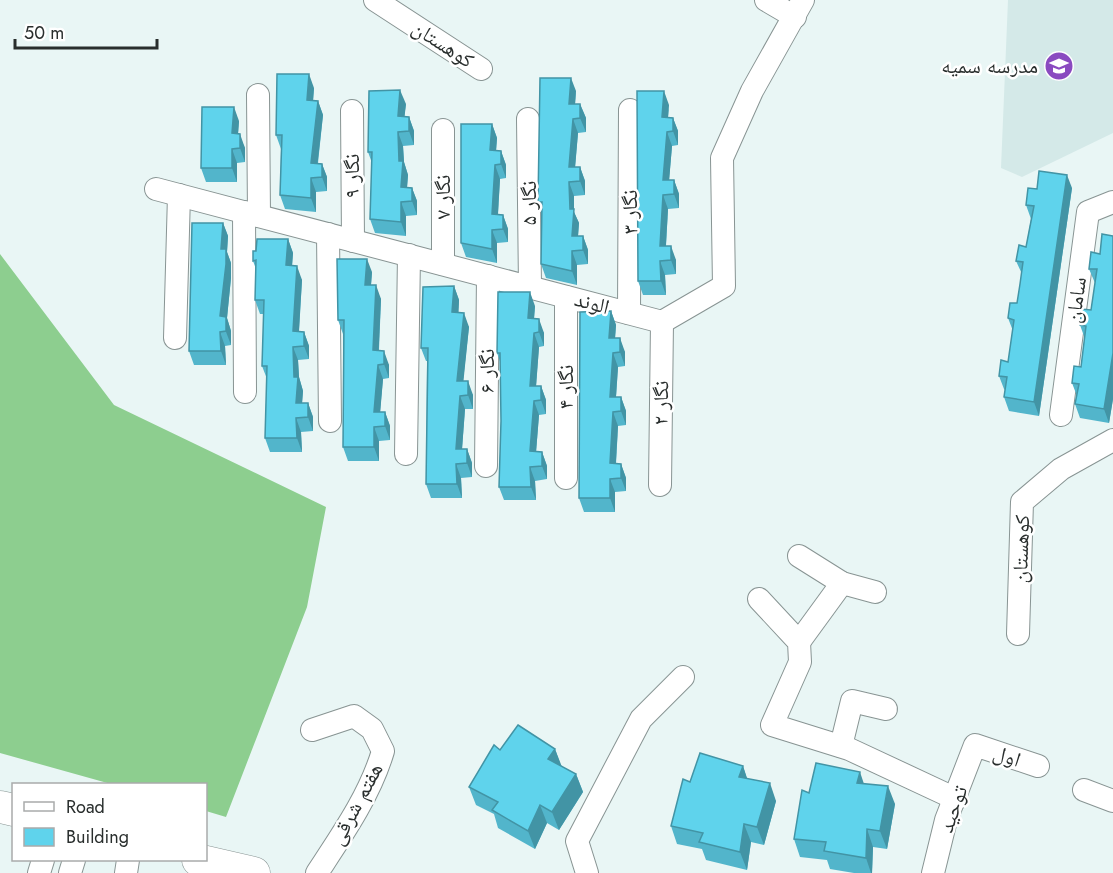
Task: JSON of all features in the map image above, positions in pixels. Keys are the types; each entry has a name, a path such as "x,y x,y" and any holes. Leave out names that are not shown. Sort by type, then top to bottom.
{"street":[{"name":"کوهستان","path":"375,0 481,69"},
{"path":"662,322 724,286 722,158 752,91 799,8 766,0"},
{"path":"245,392 258,95"},
{"name":"نگار ۳","path":"629,313 630,110"},
{"name":"نگار ۹","path":"352,111 353,241"},
{"name":"نگار ۵","path":"528,119 530,287"},
{"name":"نگار ۷","path":"443,130 443,264"},
{"name":"الوند","path":"156,189 662,322"},
{"path":"175,338 179,195"},
{"name":"سامان","path":"1061,415 1088,212 1113,202"},
{"path":"328,234 330,421"},
{"path":"405,454 409,255"},
{"name":"نگار ۶","path":"486,466 488,276"},
{"name":"نگار ۴","path":"566,297 566,478"},
{"name":"نگار ۲","path":"660,485 662,322"},
{"name":"کوهستان","path":"1018,634 1022,502 1061,469 1110,447"},
{"path":"799,556 842,583 875,592"},
{"path":"842,583 799,642 800,662 772,725 841,746 900,771 956,799"},
{"path":"759,599 799,642"},
{"path":"587,873 577,841 641,719 682,676"},
{"path":"841,746 852,701 886,709"},
{"name":"هفتم شرقی","path":"312,730 354,716 372,729 383,751 378,770 317,873"},
{"name":"اول","path":"975,745 1038,766"},
{"name":"توحید","path":"933,873 946,820 975,745"},
{"path":"1084,790 1113,801"},
{"path":"202,861 254,873"}],"shaded area":[{"name":"مدرسه سمیه","path":"1008,0 1113,0 1113,133 1022,177 1001,168"}],"green space":[{"path":"0,254 114,405 326,507 307,607 226,817 207,811 207,783 107,783 0,753"}],"building":[{"path":"277,74 309,74 307,100 318,101 311,163 322,164 322,177 311,178 311,198 280,195 282,135 276,135"},
{"path":"540,78 571,78 569,104 580,104 580,118 573,119 569,167 580,167 580,181 569,182 570,209 574,209 572,236 583,236 583,250 572,251 572,271 541,264 542,202 538,202"},
{"path":"400,90 398,116 409,117 409,131 398,132 399,161 403,161 401,187 412,188 412,201 401,202 401,222 370,219 372,152 368,152 369,91"},
{"path":"637,91 664,91 662,117 673,118 673,131 667,132 663,180 674,180 674,194 663,195 660,246 671,246 671,260 660,261 661,281 638,281"},
{"path":"202,107 234,107 232,133 240,134 240,148 232,149 232,168 201,168"},
{"path":"461,124 492,124 490,150 501,151 501,164 495,165 492,214 503,215 503,229 492,230 492,249 461,243"},
{"path":"1039,171 1067,175 1034,402 1004,397 1007,377 999,376 1001,360 1008,362 1014,320 1008,318 1010,303 1017,303 1020,284 1023,262 1016,261 1019,245 1026,247 1034,206 1026,205 1028,188 1037,189"},
{"path":"192,223 223,223 221,249 226,249 226,264 220,316 226,317 226,331 220,332 221,351 189,351"},
{"path":"1102,234 1113,236 1113,353 1104,409 1075,404 1079,384 1072,383 1074,366 1081,367 1086,326 1080,325 1082,309 1091,310 1097,269 1089,269 1091,252 1100,254"},
{"path":"257,239 288,239 286,265 297,266 293,331 304,332 304,346 293,347 294,377 298,377 296,403 308,403 308,417 296,418 297,438 265,438 267,366 262,366 264,300 255,300 256,260 253,261 253,251 256,251"},
{"path":"337,259 367,259 365,285 376,285 373,350 384,351 384,364 378,365 374,412 385,412 385,426 374,427 374,447 343,447 344,320 338,320"},
{"path":"454,286 452,312 464,313 457,381 468,381 468,395 460,396 456,449 467,449 467,463 456,464 457,484 426,484 428,348 421,348 423,287"},
{"path":"498,292 530,292 528,318 539,319 539,332 534,333 530,386 541,386 541,400 534,401 530,451 542,452 542,466 530,467 531,487 499,487 501,421 500,353 497,353"},
{"path":"611,311 609,338 620,338 620,352 613,353 610,397 621,397 621,411 613,412 610,463 621,464 621,478 610,479 610,498 579,498 580,312"},
{"path":"518,725 555,749 548,759 576,774 552,812 540,805 528,831 492,810 498,802 469,787 494,745 500,750"},
{"path":"700,753 743,766 739,777 770,783 757,827 744,824 740,852 699,842 703,833 671,826 683,779 690,782"},
{"path":"816,763 860,772 857,783 888,786 880,831 867,829 866,858 824,851 826,842 794,839 802,790 809,793"}],"place":[{"name":"مدرسه سمیه","path":"1059,66"}]}
